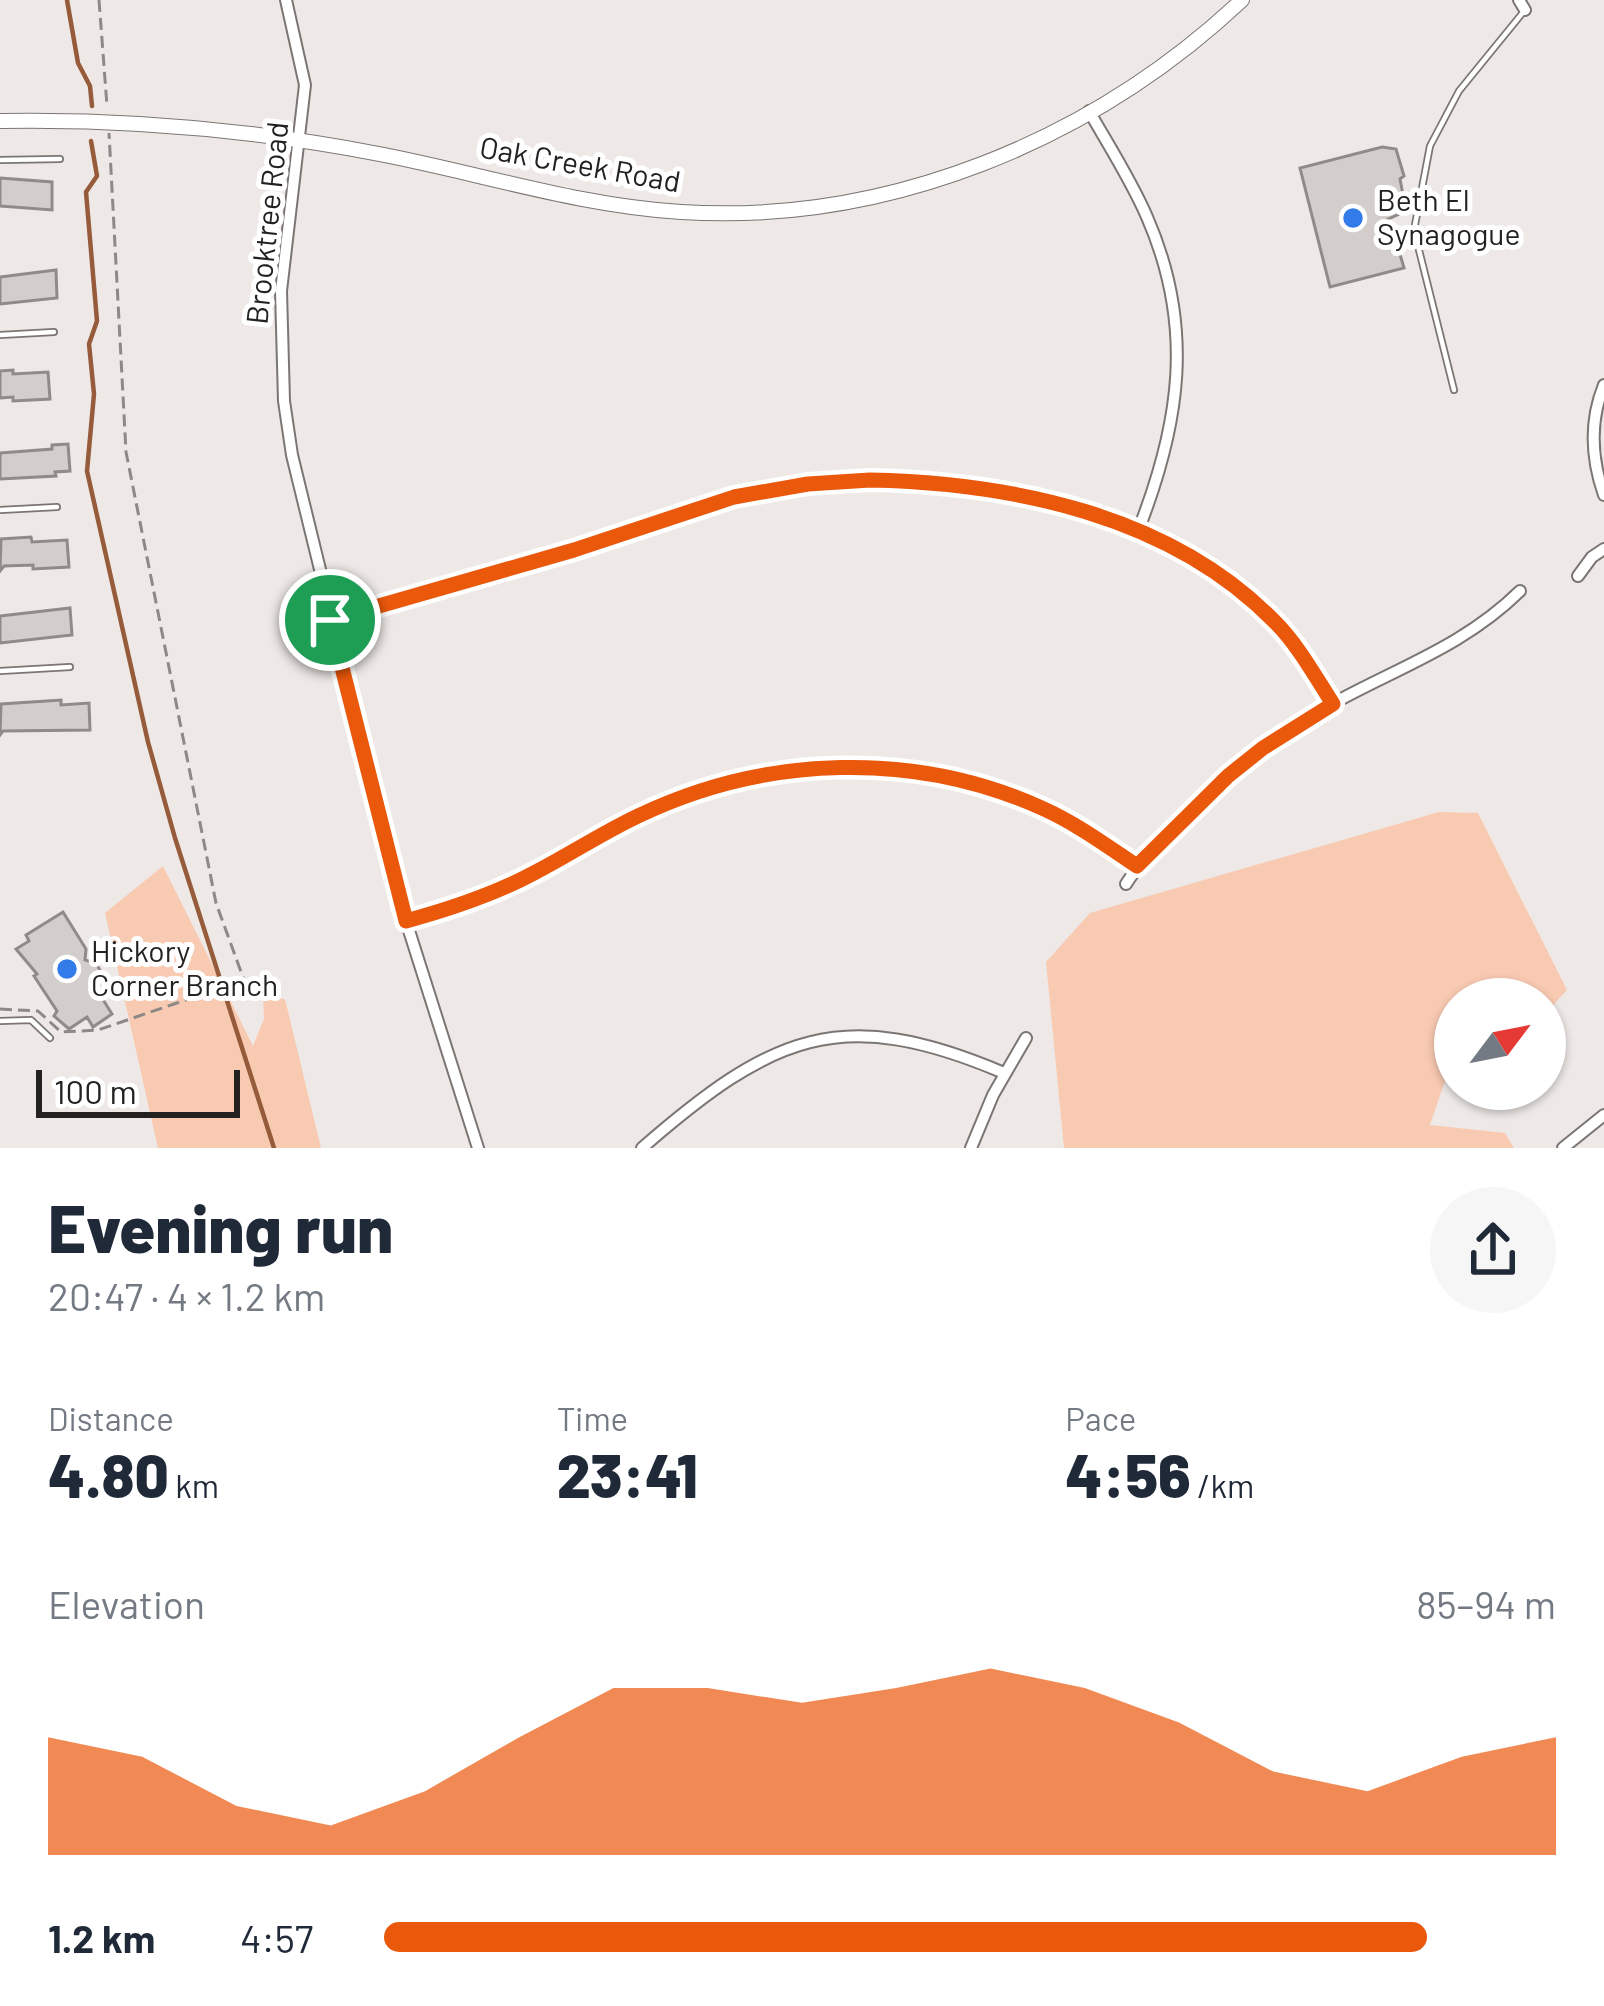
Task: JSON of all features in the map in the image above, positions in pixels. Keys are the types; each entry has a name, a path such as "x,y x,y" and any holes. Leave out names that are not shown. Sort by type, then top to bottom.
{"street":[{"name":"Brooktree Road","path":"286,0 305,85 284,250 280,346 292,455 406,921 478,1148"},
{"name":"Oak Creek Road","path":"0,121 109,123 301,140 602,203 730,214 818,206 907,191 985,163 1089,111 1152,72 1242,0"},
{"path":"1089,111 1149,221 1168,280 1178,340 1169,440 1138,531"},
{"path":"1604,386 1596,407 1593,448 1604,495"},
{"path":"330,620 574,550 689,509 808,484 870,480 962,484 1052,502 1138,531 1185,556 1253,601 1294,644 1333,704"},
{"path":"1578,576 1604,549"},
{"path":"1126,884 1137,866 1263,748 1333,704 1472,633 1520,591"},
{"path":"406,921 485,896 680,798 753,777 821,766 896,770 982,785 1048,810 1137,866"},
{"path":"642,1148 726,1078 808,1043 857,1037 924,1043 1004,1073"},
{"path":"970,1148 1004,1073 1026,1038"},
{"path":"1563,1148 1604,1115"}],"lane":[{"path":"1454,390 1414,230 1430,146 1460,91 1522,5"},
{"path":"0,160 60,159"},
{"path":"0,335 54,332"},
{"path":"0,510 57,507"},
{"path":"0,671 70,667"},
{"path":"0,1021 31,1020 50,1038"}],"path":[{"path":"0,1009 38,1011 61,1031 106,1026 244,980 216,903 126,452 99,0"}],"shaded area":[{"path":"1439,812 1478,813 1561,978 1434,978 1435,1110 1430,1125 1505,1133 1514,1148 1064,1148 1046,962 1090,913"},
{"path":"163,866 253,1046 264,1019 263,997 285,999 321,1148 158,1148 105,913"}],"building":[{"name":"Beth El Synagogue","path":"1382,147 1396,149 1404,176 1400,179 1406,211 1386,220 1404,268 1330,287 1300,168"},
{"path":"0,178 52,182 52,210 0,206"},
{"path":"56,270 57,298 0,304 0,277"},
{"path":"13,370 13,374 48,372 50,399 0,398 0,371"},
{"path":"68,444 70,471 0,479 0,453"},
{"path":"31,537 32,542 67,540 69,567 4,566 0,571 1,539"},
{"path":"70,608 72,635 0,643 0,616"},
{"path":"61,700 61,705 89,703 90,730 3,731 0,735 1,704"},
{"name":"Hickory Corner Branch","path":"63,912 86,949 85,960 96,963 106,981 106,989 99,993 112,1014 93,1027 87,1017 69,1029 54,1016 57,1011 37,974 16,949 29,941 26,935"}],"waterway":[{"path":"67,0 78,63 90,86 92,106"},
{"path":"91,141 97,176 86,192 97,321 89,344 94,394 87,471 148,742 274,1148"}],"place":[{"name":"Beth El Synagogue","path":"1353,218"},
{"name":"Hickory Corner Branch","path":"67,969"}],"route":[{"path":"870,480 962,484 1052,502 1107,519 1185,556 1253,601 1277,623 1333,704 1228,776 1137,866 1048,810 982,785 896,770 821,766 700,791 635,818 485,896 406,921 330,620 574,550 734,497 808,484 870,480"}]}
